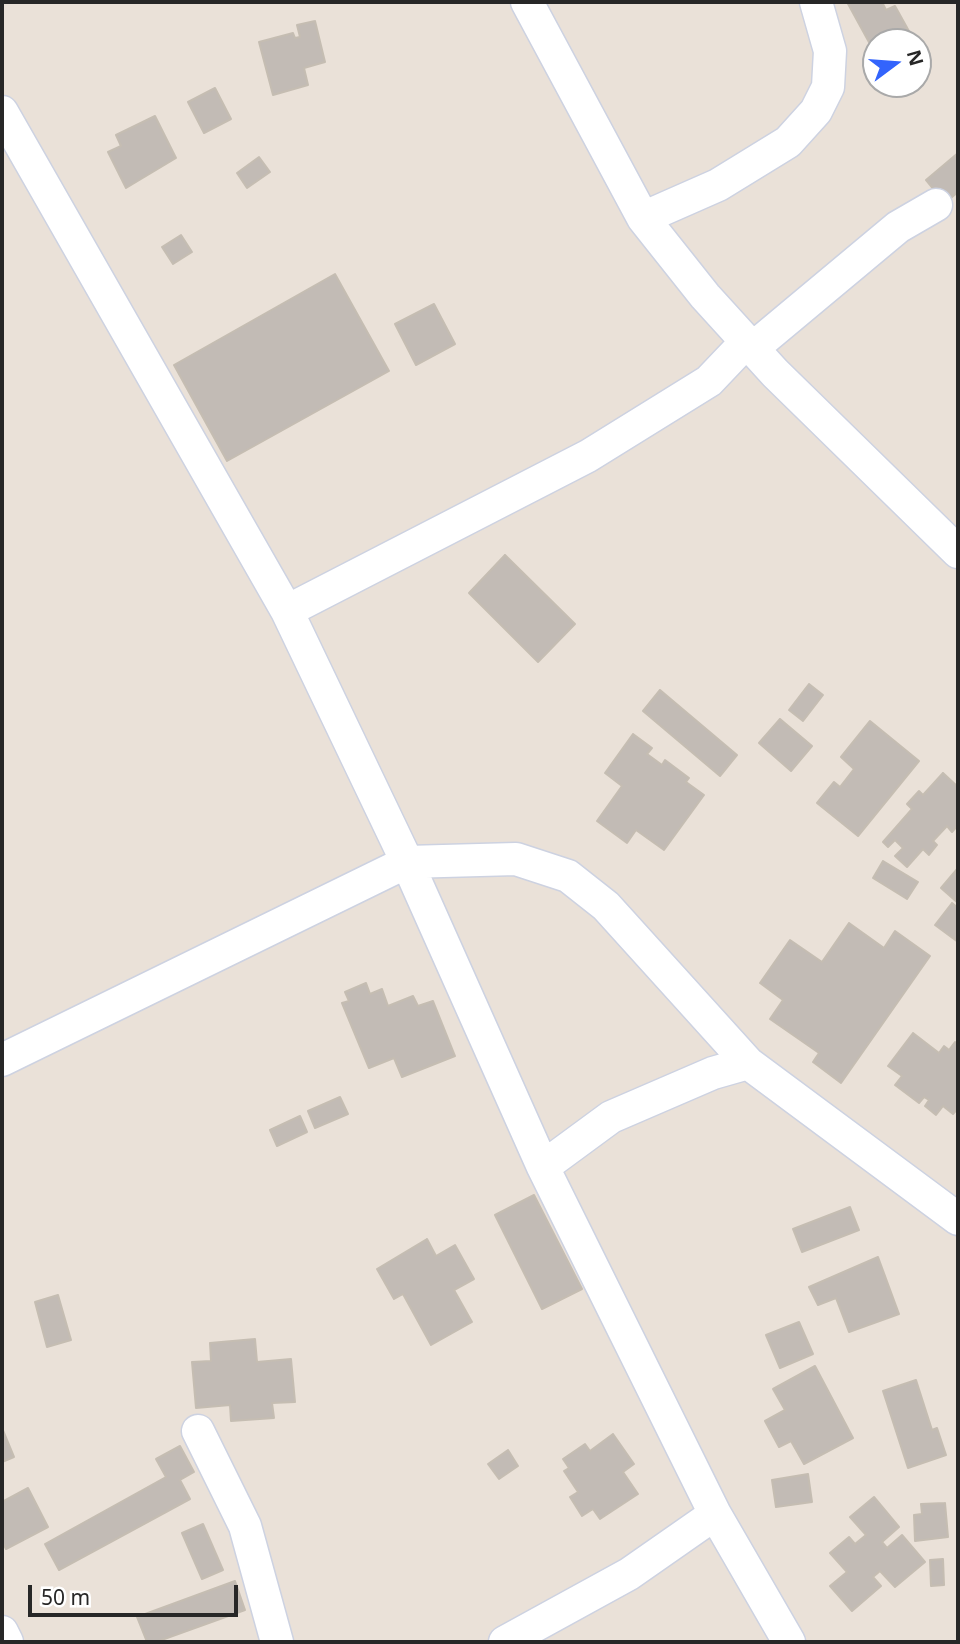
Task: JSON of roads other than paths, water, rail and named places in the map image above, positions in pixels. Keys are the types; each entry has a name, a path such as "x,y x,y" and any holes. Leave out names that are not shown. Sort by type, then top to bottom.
{"street":[{"path":"527,2 643,218 750,345 958,552"},
{"path":"643,218 730,178 788,142 816,111 828,87 830,51 816,2"},
{"path":"2,112 287,611 407,862 543,1167 715,1514 789,1642"},
{"path":"287,611 588,456 709,381 898,227 936,205"},
{"path":"2,1060 407,862 516,859 568,876 606,906 748,1063 958,1219"},
{"path":"543,1167 611,1117 713,1073 748,1063"},
{"path":"198,1431 245,1526 277,1642"},
{"path":"505,1642 629,1574 715,1514"},
{"path":"2,1632 6,1642"}]}
